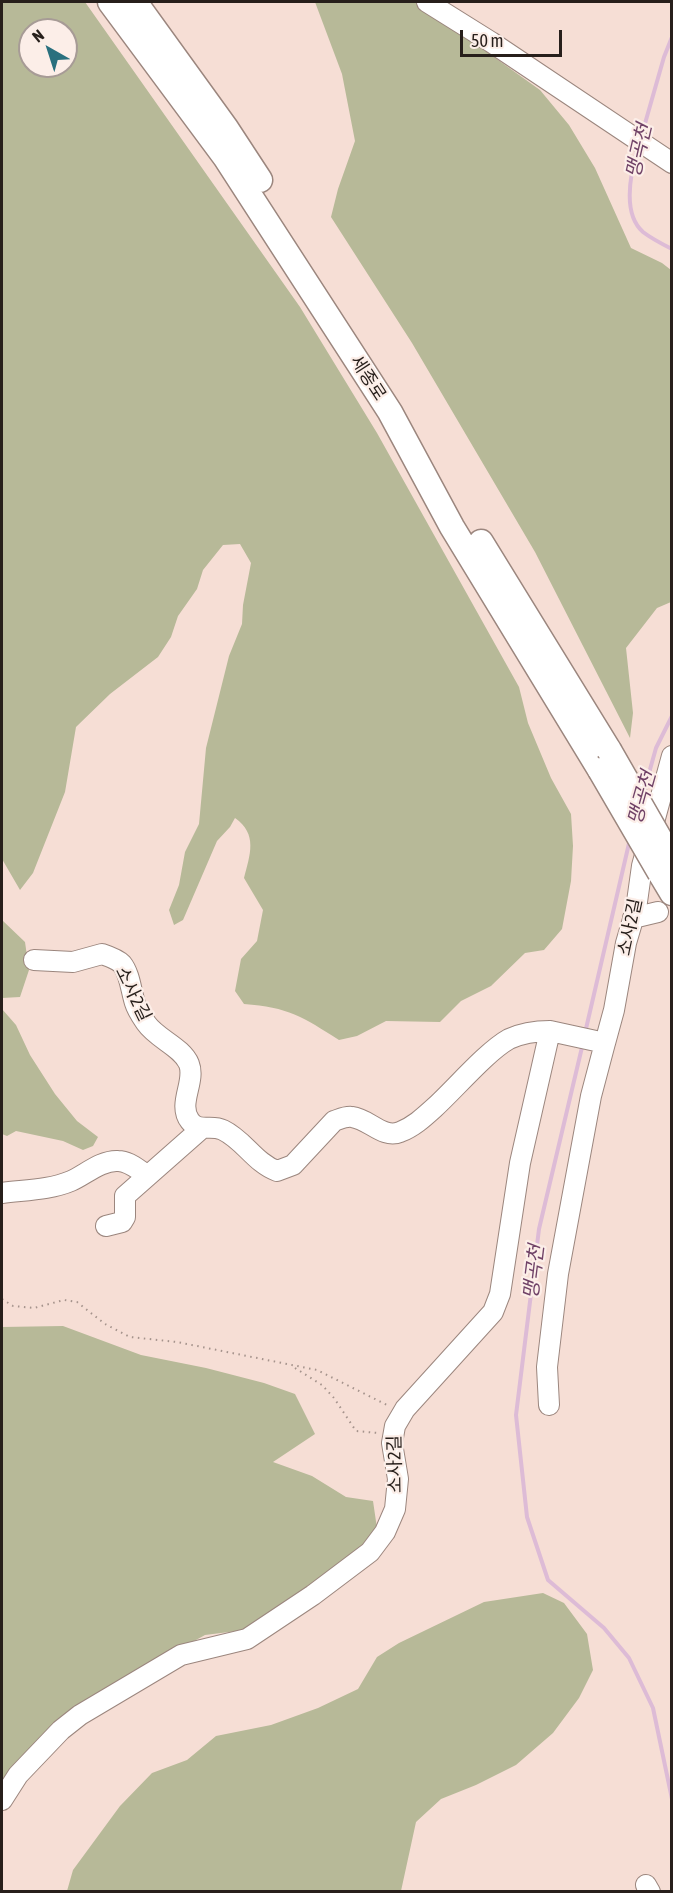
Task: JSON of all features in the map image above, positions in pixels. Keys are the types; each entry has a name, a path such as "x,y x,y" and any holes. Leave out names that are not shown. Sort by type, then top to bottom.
{"main road":[{"name":"세종로","path":"110,2 225,157 390,412 452,527 604,760"},
{"name":"세종로","path":"135,2 226,128 402,404 604,760"},
{"path":"604,760 666,885"}],"street":[{"path":"427,2 663,157"},
{"name":"소사2길","path":"549,1405 547,1367 558,1275 601,1043 614,1010 642,866 667,788 672,756"},
{"path":"633,918 666,885"},
{"name":"소사2길","path":"34,960 73,962 102,954 122,964 136,1006 147,1024 184,1055 189,1064 191,1074 186,1098 186,1115 192,1124 201,1129"},
{"path":"106,1226 122,1222 125,1218 125,1196 201,1129 220,1128 229,1133 267,1167 277,1171 284,1170 293,1165 334,1121 353,1117 388,1133 397,1134 418,1122 473,1069 509,1039 535,1031 553,1032 601,1043"},
{"name":"소사2길","path":"2,1800 25,1768 61,1730 80,1715 181,1655 247,1639 313,1595 369,1552 386,1532 395,1509 398,1479 392,1443 394,1426 402,1413 493,1312 500,1294 520,1163 553,1032"},
{"path":"2,1193 42,1188 71,1181 86,1172 115,1161 127,1162 147,1175"}],"path":[{"path":"2,1299 13,1306 34,1308 64,1300 76,1302 105,1324 130,1338 177,1342 317,1370 402,1413"},
{"path":"293,1366 322,1385 334,1398 356,1431 393,1434"}],"green space":[{"path":"2,2 85,2 300,307 377,433 519,687 528,723 551,778 571,814 573,846 571,881 562,929 544,950 525,953 491,986 461,1001 440,1022 386,1021 357,1036 339,1040 294,1014 259,1005 244,1004 235,991 241,959 257,941 263,910 244,878 250,853 250,838 242,824 235,818 217,841 183,920 174,925 169,910 179,885 185,852 199,824 206,748 229,656 242,624 251,563 240,544 223,545 203,570 197,589 178,616 171,637 158,657 110,694 76,727 65,792 33,873 20,890 2,859"},
{"path":"315,2 417,2 540,90 569,125 595,168 631,248 671,270 671,602 657,608 626,648 633,713 630,738 535,552 412,343 331,217 355,141 342,74"},
{"path":"2,920 25,942 29,970 20,997 2,998"},
{"path":"2,1009 16,1025 30,1055 55,1094 77,1121 98,1137 93,1146 83,1150 63,1141 16,1131 7,1136 2,1134"},
{"path":"63,1326 141,1355 206,1368 264,1383 295,1394 315,1434 273,1462 312,1476 346,1497 373,1501 378,1535 320,1579 245,1630 205,1635 131,1676 2,1787 2,1327"},
{"path":"543,1593 564,1603 587,1634 593,1670 579,1698 553,1733 516,1765 441,1799 416,1822 401,1891 67,1891 73,1870 120,1806 152,1773 187,1760 216,1736 271,1725 318,1708 358,1689 377,1657 399,1643 484,1602"}],"waterway":[{"name":"맹곡천","path":"642,134 672,37"},
{"name":"맹곡천","path":"638,147 631,179 632,214 636,224 643,232 672,249"},
{"name":"맹곡천","path":"644,791 656,748 672,716"},
{"name":"맹곡천","path":"585,1033 630,839"},
{"name":"맹곡천","path":"583,1043 539,1229 516,1415 527,1517 548,1580 604,1628 629,1658 653,1708 672,1799"}]}
